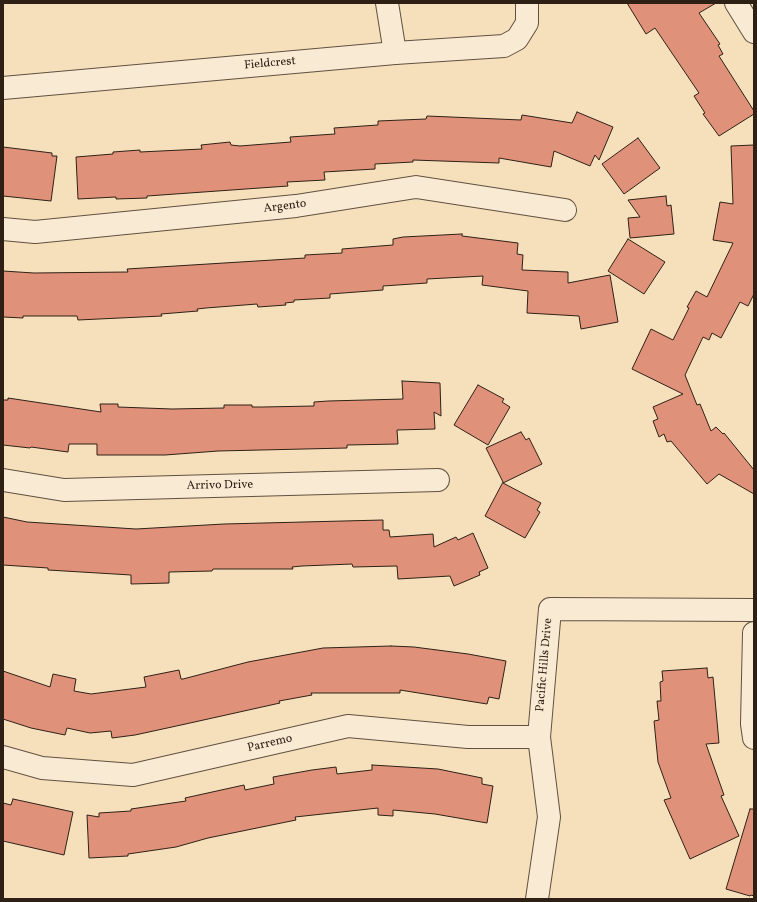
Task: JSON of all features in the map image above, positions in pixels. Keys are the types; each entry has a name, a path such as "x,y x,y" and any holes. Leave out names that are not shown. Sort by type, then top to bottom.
{"street":[{"path":"387,3 395,53"},
{"path":"736,3 754,32"},
{"name":"Fieldcrest","path":"3,88 395,53 504,46 517,39 527,13"},
{"name":"Argento","path":"3,229 35,232 296,206 416,187 565,210"},
{"name":"Arrivo Drive","path":"3,480 64,490 438,480"},
{"name":"Pacific Hills Drive","path":"538,899 550,817 539,737 550,609 754,610"},
{"path":"754,633 752,724 754,738"},
{"name":"Parremo","path":"3,757 42,768 133,775 348,726 468,736 539,737"}],"building":[{"path":"627,3 716,3 699,13 720,44 718,45 723,54 719,56 754,111 754,114 719,136 703,114 705,113 694,96 699,93 655,28 646,34"},
{"path":"577,112 613,127 599,160 595,155 590,166 554,151 551,167 499,158 499,163 413,160 413,162 375,164 375,169 324,172 325,180 287,182 288,186 147,196 147,198 116,199 116,197 78,199 76,157 140,150 140,152 202,149 201,145 230,142 231,145 240,146 291,142 290,137 335,134 334,128 378,125 378,121 426,119 427,116 521,120 522,115 572,123"},
{"path":"638,138 660,168 624,194 602,164"},
{"path":"754,145 754,294 748,306 740,302 721,338 712,333 709,340 703,337 685,375 697,405 700,404 711,431 716,427 723,434 724,433 754,470 754,494 719,474 707,484 671,441 667,442 664,434 659,437 653,421 658,419 653,407 683,394 632,369 651,329 673,340 689,308 687,307 696,291 707,297 733,243 713,240 720,202 733,204 731,146"},
{"path":"3,147 52,153 52,156 57,156 51,201 3,196"},
{"path":"666,196 667,206 671,205 674,234 630,238 628,218 640,217 628,200"},
{"path":"462,234 462,236 518,243 517,254 523,255 522,270 568,272 568,283 610,275 618,322 581,329 579,316 527,313 528,291 482,285 483,276 427,279 427,283 383,286 383,290 330,294 330,298 294,300 294,302 285,303 286,305 258,307 257,304 206,308 197,309 198,311 161,314 162,316 78,320 77,316 23,316 23,318 3,317 3,271 34,273 128,272 127,269 305,258 305,255 342,253 342,249 393,245 393,239 403,237"},
{"path":"628,239 665,262 644,294 608,271"},
{"path":"402,381 440,383 441,416 434,412 435,429 397,430 398,444 347,445 347,448 218,451 165,455 97,455 97,444 69,444 68,452 3,445 3,400 8,400 8,398 101,412 100,404 118,404 118,407 172,409 224,408 224,405 252,405 252,407 314,406 314,402 403,399"},
{"path":"478,385 504,399 502,402 510,407 488,445 454,425"},
{"path":"521,432 526,440 529,438 542,464 503,483 541,503 537,510 540,512 525,538 485,516 503,482 486,448"},
{"path":"3,517 27,522 136,529 224,524 383,520 383,530 389,530 390,537 433,534 434,547 456,537 458,540 473,533 488,568 479,572 480,575 454,586 450,576 398,579 397,566 353,567 352,564 292,567 293,569 213,569 212,571 169,572 169,583 131,584 131,575 48,570 48,568 3,565"},
{"path":"391,646 414,647 468,654 506,661 499,699 489,697 487,704 400,690 400,693 311,693 312,695 279,701 280,703 135,735 112,738 111,731 90,733 67,728 65,735 31,728 3,719 3,671 50,687 53,674 76,679 74,691 91,694 146,687 144,677 179,670 181,679 183,679 248,662 323,648"},
{"path":"707,668 708,678 713,677 719,743 706,744 724,795 721,796 739,836 690,859 664,800 671,798 658,762 654,721 659,720 657,701 661,701 660,682 663,681 662,671"},
{"path":"372,765 438,769 482,778 482,784 493,786 487,823 435,814 393,810 393,816 378,815 378,808 295,817 296,820 208,838 176,847 128,854 128,856 89,858 87,815 99,817 99,813 131,811 131,809 186,801 185,798 244,785 245,790 274,784 273,777 312,770 336,767 337,774 372,770"},
{"path":"13,799 73,812 64,855 3,841 3,803 11,805"},
{"path":"750,809 754,809 754,896 726,889"}]}
